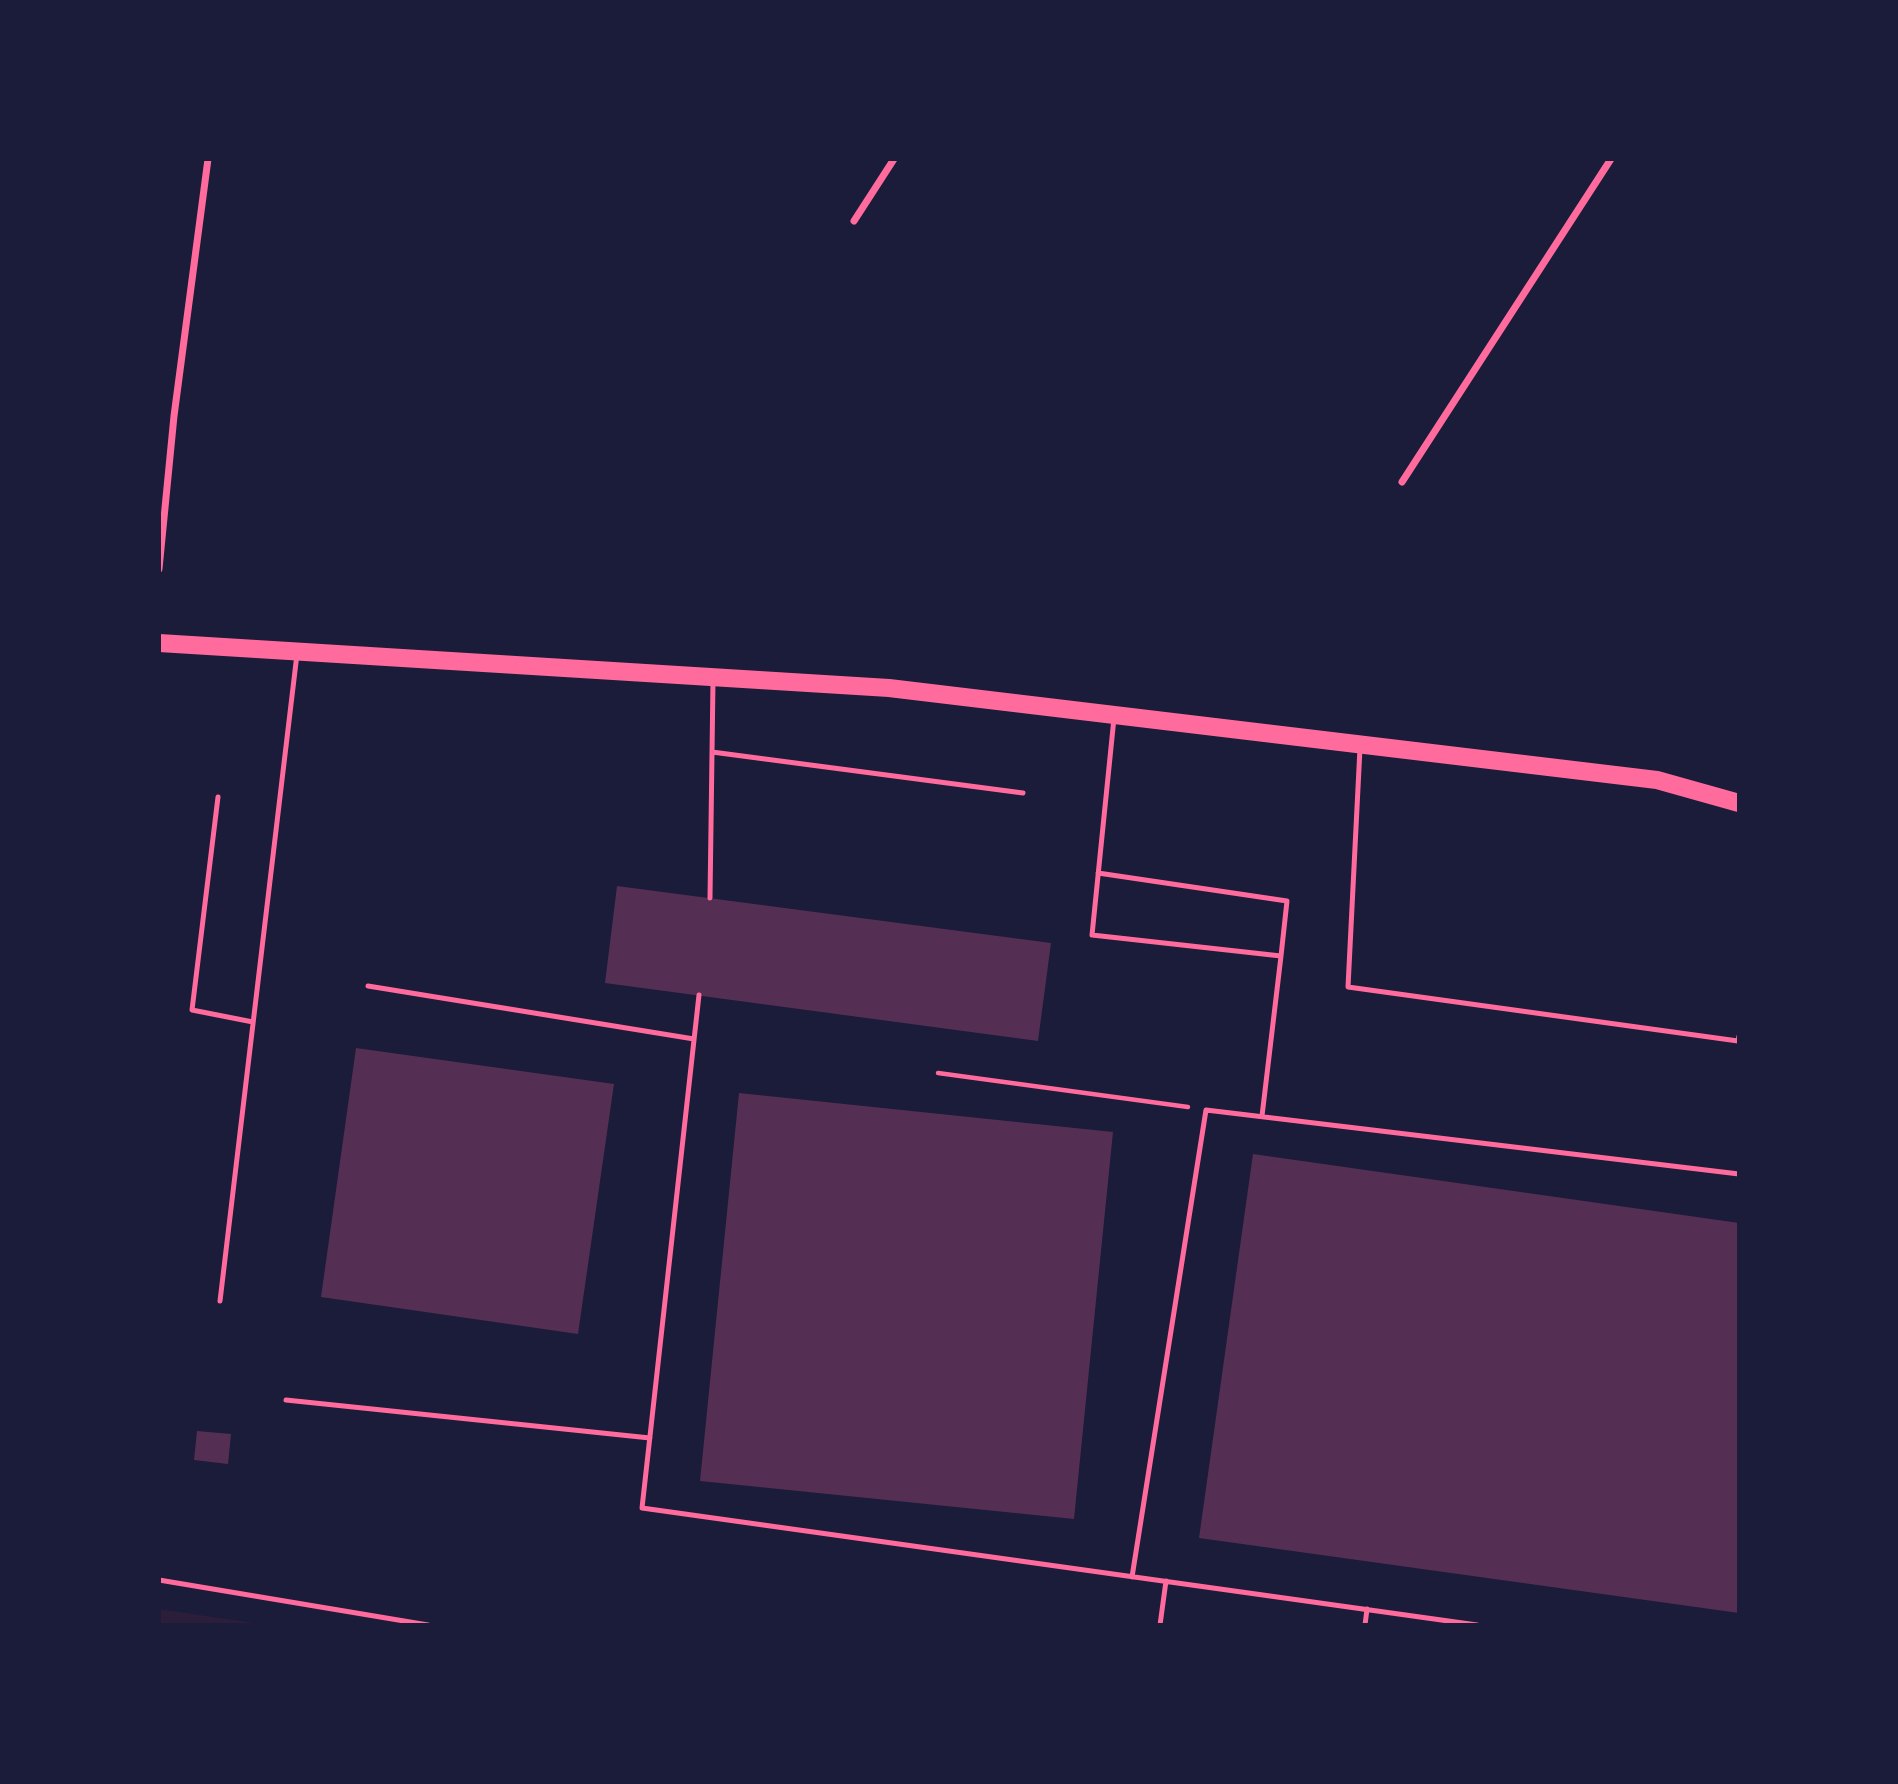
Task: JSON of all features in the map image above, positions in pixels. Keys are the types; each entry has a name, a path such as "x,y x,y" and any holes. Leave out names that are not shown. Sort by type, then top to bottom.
{"main road":[{"path":"159,643 889,688 1657,780 1739,803"}],"street":[{"path":"159,569 174,416 208,159"},
{"path":"854,221 894,159"},
{"path":"1402,482 1611,159"}],"lane":[{"path":"220,1301 298,651"},
{"path":"710,898 713,677"},
{"path":"1114,715 1092,935 1282,956"},
{"path":"1360,745 1348,987 1738,1041 1739,1036"},
{"path":"712,752 1023,793"},
{"path":"218,797 192,1010 253,1022"},
{"path":"1098,873 1287,901 1262,1116"},
{"path":"368,986 694,1040"},
{"path":"699,995 642,1508 1478,1625"},
{"path":"1132,1577 1206,1110 1739,1174"},
{"path":"286,1400 649,1438"},
{"path":"159,1580 428,1625"},
{"path":"1160,1625 1166,1581"},
{"path":"1365,1625 1367,1609"}],"path":[{"path":"937,1073 1206,1110"}],"shaded area":[{"path":"159,1609 268,1625 159,1625"}],"building":[{"path":"617,886 1051,943 1038,1041 605,983"},
{"path":"356,1048 614,1084 578,1334 321,1297"},
{"path":"739,1093 1113,1132 1074,1519 700,1481"},
{"path":"1253,1154 1739,1223 1739,1613 1199,1538"},
{"path":"197,1431 231,1434 228,1464 194,1460"}]}
